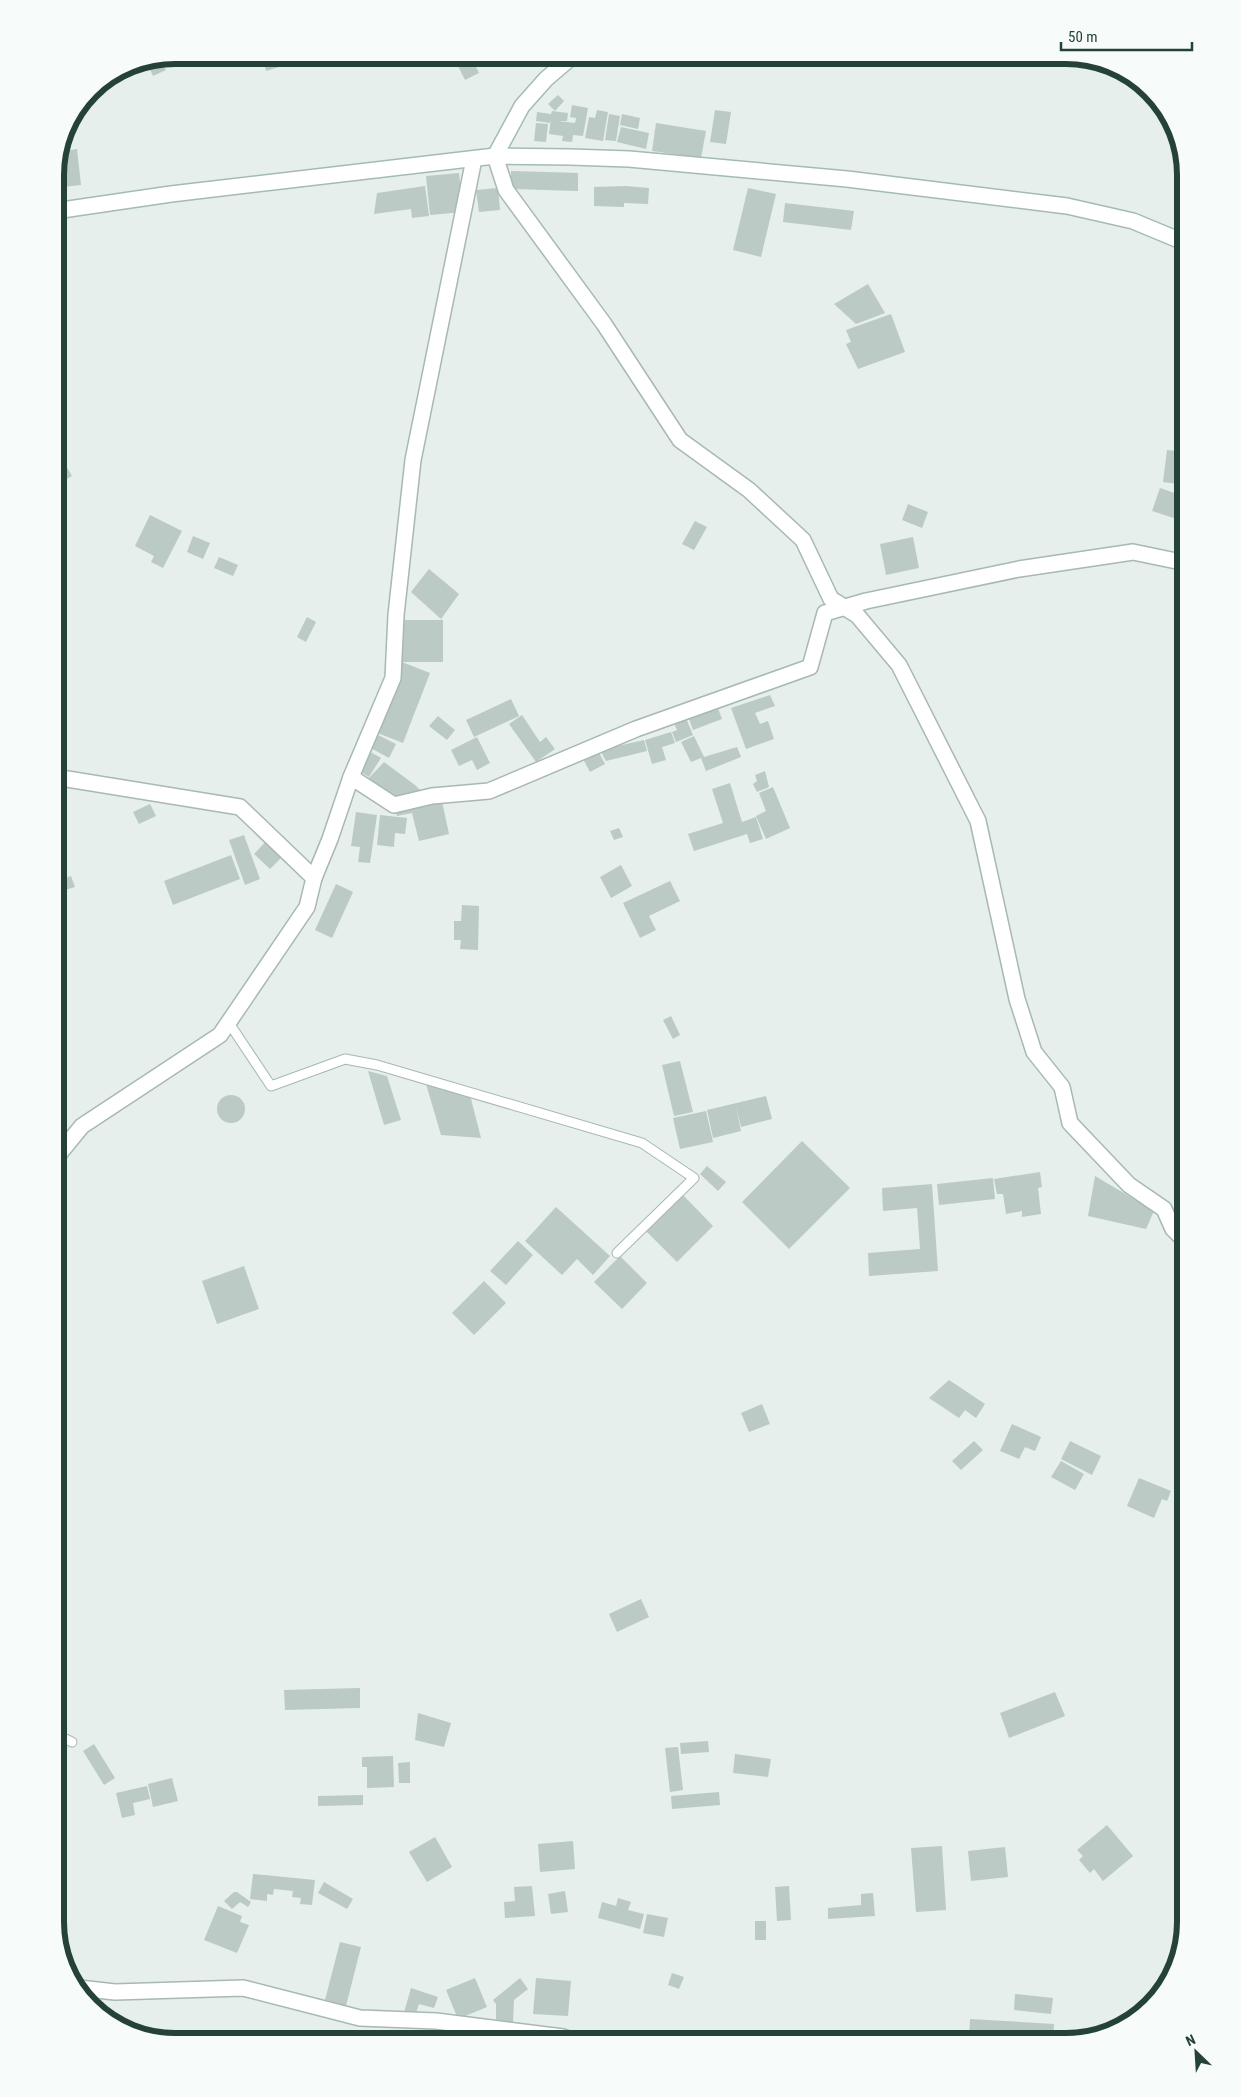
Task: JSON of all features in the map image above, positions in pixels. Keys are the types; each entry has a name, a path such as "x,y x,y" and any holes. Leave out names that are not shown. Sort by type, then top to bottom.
{"street":[{"path":"564,64 546,79 522,106 495,156 506,190 604,324 680,440 749,490 802,540 831,599 857,615 899,665 978,821 1017,998 1034,1052 1062,1087 1070,1123 1128,1185 1164,1209 1173,1229 1177,1233"},
{"path":"64,210 301,178 495,156 629,159 947,190 1067,206 1133,222 1177,239"},
{"path":"64,1148 82,1126 220,1034 307,907 314,878 330,839 351,777 393,678 396,615 414,460 474,159"},
{"path":"351,777 394,806 432,796 488,791 636,729 810,667 825,613 866,601 1019,569 1133,552 1177,562"},
{"path":"64,778 240,807 314,878"},
{"path":"87,1989 115,1992 243,1988 360,2018 436,2021 530,2033"}],"lane":[{"path":"229,1023 271,1086 345,1059 377,1065 642,1143 694,1178 617,1253"},
{"path":"64,1738 72,1742"}],"building":[{"path":"264,64 278,64 279,67 266,71"},
{"path":"457,64 474,64 479,73 465,80"},
{"path":"163,65 166,70 153,76 149,67"},
{"path":"558,95 564,101 555,111 548,104"},
{"path":"572,105 588,108 583,136 573,135 572,142 562,141 563,136 549,134 551,119 550,123 536,121 537,112 551,114 552,111 568,113 567,121 558,121 575,123 576,118 570,117"},
{"path":"597,110 608,112 603,141 585,138 589,117 595,118"},
{"path":"715,110 731,112 726,144 710,142"},
{"path":"609,114 620,116 616,141 605,140"},
{"path":"622,114 640,118 638,129 620,125"},
{"path":"536,123 548,124 546,142 534,141"},
{"path":"656,123 706,131 701,158 652,151"},
{"path":"621,127 649,133 646,149 617,142"},
{"path":"77,149 81,185 64,187 67,151"},
{"path":"511,171 578,173 578,191 511,189"},
{"path":"459,173 463,212 430,215 426,176"},
{"path":"425,186 429,216 412,218 411,209 374,214 377,193"},
{"path":"626,186 649,188 648,204 624,203 624,207 594,206 594,187"},
{"path":"498,188 500,210 479,212 476,190"},
{"path":"748,188 776,194 761,257 733,250"},
{"path":"785,203 854,211 851,230 783,222"},
{"path":"868,284 885,313 856,324 834,304"},
{"path":"891,314 905,352 858,369 846,344 851,342 846,330"},
{"path":"1167,450 1177,451 1177,484 1163,482"},
{"path":"64,462 72,476 64,480"},
{"path":"1160,488 1177,494 1177,519 1152,511"},
{"path":"908,504 928,512 922,528 902,520"},
{"path":"150,515 182,531 163,568 151,562 154,556 135,546"},
{"path":"695,521 707,527 694,550 682,544"},
{"path":"193,536 210,543 203,559 187,552"},
{"path":"913,537 919,568 886,575 880,544"},
{"path":"219,557 238,565 233,576 214,568"},
{"path":"429,569 459,594 441,619 411,592"},
{"path":"307,617 316,622 306,642 297,637"},
{"path":"398,620 443,620 443,662 398,662"},
{"path":"402,662 430,673 403,743 375,732"},
{"path":"770,695 775,706 755,713 760,724 768,721 774,739 746,749 731,708"},
{"path":"511,699 519,716 474,737 466,720"},
{"path":"716,703 722,719 693,730 687,713"},
{"path":"522,715 540,742 546,737 555,749 536,762 509,724"},
{"path":"438,716 455,730 447,740 429,726"},
{"path":"686,718 693,735 676,742 672,732 677,730 674,723"},
{"path":"671,732 675,743 662,747 666,760 652,764 645,740"},
{"path":"374,733 396,744 389,758 367,746"},
{"path":"694,736 704,757 737,747 741,757 706,771 701,758 691,762 681,742"},
{"path":"477,737 490,763 477,770 472,760 459,766 451,750"},
{"path":"644,740 647,751 606,761 600,750"},
{"path":"597,749 605,764 590,772 582,757"},
{"path":"367,750 381,758 369,777 356,769"},
{"path":"384,762 415,785 425,795 396,803 367,780"},
{"path":"765,771 769,787 757,792 753,784 757,781 755,775"},
{"path":"730,783 742,822 756,817 763,839 750,843 747,834 694,851 688,834 723,823 712,789"},
{"path":"773,787 790,828 766,839 756,816 766,811 759,793"},
{"path":"441,797 449,834 419,841 412,813 397,816 395,808"},
{"path":"150,804 156,816 139,824 133,812"},
{"path":"356,812 377,815 370,863 358,862 360,847 351,846"},
{"path":"380,815 407,818 405,834 395,833 394,847 377,845"},
{"path":"619,828 623,837 614,840 610,831"},
{"path":"244,835 260,879 245,885 229,840"},
{"path":"270,837 286,853 270,869 254,854"},
{"path":"231,855 240,879 173,905 164,881"},
{"path":"621,865 632,886 611,898 600,877"},
{"path":"71,876 75,887 64,890 64,879"},
{"path":"670,881 680,901 649,916 656,930 640,938 623,903"},
{"path":"336,884 353,892 332,938 315,930"},
{"path":"462,905 479,906 478,950 460,949 461,940 454,940 454,921 461,921"},
{"path":"671,1016 680,1035 673,1039 663,1020"},
{"path":"680,1061 693,1112 674,1116 662,1065"},
{"path":"368,1071 387,1076 401,1120 384,1125"},
{"path":"426,1084 470,1095 481,1138 441,1135"},
{"path":"231,1095 241,1099 245,1109 241,1119 231,1123 221,1119 217,1109 221,1099"},
{"path":"766,1096 772,1119 741,1127 736,1107 741,1131 713,1138 707,1110"},
{"path":"706,1111 713,1142 680,1149 673,1118"},
{"path":"802,1141 850,1188 789,1249 742,1202"},
{"path":"707,1166 726,1182 718,1191 700,1174"},
{"path":"1040,1172 1042,1187 1038,1188 1041,1214 1022,1217 1022,1211 1006,1214 1003,1194 997,1194 994,1179"},
{"path":"1095,1176 1154,1211 1146,1229 1088,1216"},
{"path":"993,1178 995,1199 939,1205 937,1184"},
{"path":"932,1184 938,1271 869,1276 868,1253 920,1249 917,1208 883,1211 882,1188"},
{"path":"683,1195 713,1226 677,1262 646,1231"},
{"path":"556,1207 610,1256 593,1275 577,1259 562,1275 525,1241"},
{"path":"518,1241 533,1255 506,1285 490,1271"},
{"path":"620,1256 647,1283 622,1309 594,1282"},
{"path":"244,1266 259,1309 217,1324 202,1281"},
{"path":"484,1281 506,1303 474,1335 452,1313"},
{"path":"949,1380 985,1404 976,1418 965,1410 959,1418 929,1398"},
{"path":"762,1404 770,1424 749,1432 741,1413"},
{"path":"1012,1424 1041,1437 1035,1451 1025,1447 1019,1459 1000,1451"},
{"path":"974,1441 983,1450 961,1470 952,1461"},
{"path":"1070,1441 1101,1456 1092,1475 1061,1459"},
{"path":"1061,1461 1084,1474 1075,1490 1051,1477"},
{"path":"1139,1478 1171,1491 1167,1501 1162,1499 1154,1518 1127,1506"},
{"path":"641,1599 649,1617 617,1632 609,1614"},
{"path":"360,1688 360,1708 285,1710 284,1690"},
{"path":"1055,1692 1065,1716 1009,1738 1000,1713"},
{"path":"418,1713 451,1723 444,1747 415,1740"},
{"path":"708,1741 709,1752 681,1754 680,1743"},
{"path":"94,1744 115,1778 104,1785 83,1751"},
{"path":"678,1747 683,1790 670,1792 665,1748"},
{"path":"735,1754 771,1759 768,1777 733,1773"},
{"path":"393,1756 394,1787 367,1788 367,1767 362,1767 362,1757"},
{"path":"410,1762 410,1783 399,1783 398,1763"},
{"path":"172,1778 178,1801 153,1807 148,1784"},
{"path":"147,1786 150,1799 133,1803 135,1815 122,1818 116,1793"},
{"path":"719,1792 720,1805 672,1809 671,1796"},
{"path":"363,1795 363,1805 318,1806 318,1796"},
{"path":"1107,1825 1133,1856 1103,1881 1094,1869 1090,1873 1079,1860 1083,1856 1077,1850"},
{"path":"435,1837 452,1867 427,1882 409,1852"},
{"path":"573,1841 575,1869 540,1872 538,1844"},
{"path":"942,1846 946,1910 916,1912 911,1848"},
{"path":"1005,1847 1008,1877 971,1881 968,1851"},
{"path":"253,1874 315,1880 312,1905 300,1904 301,1898 292,1897 293,1891 274,1889 273,1895 267,1894 267,1901 250,1899"},
{"path":"324,1882 353,1899 347,1909 318,1893"},
{"path":"532,1886 535,1916 505,1918 504,1902 515,1901 514,1887"},
{"path":"789,1886 791,1920 777,1921 775,1887"},
{"path":"565,1891 568,1912 551,1914 548,1894"},
{"path":"234,1892 237,1892 251,1902 248,1907 240,1902 232,1909 224,1901"},
{"path":"873,1893 875,1916 828,1919 828,1908 861,1905 861,1894"},
{"path":"618,1898 631,1902 628,1910 644,1914 640,1929 598,1918 602,1902 616,1906"},
{"path":"218,1906 242,1916 240,1922 249,1925 237,1953 204,1940"},
{"path":"647,1914 668,1918 664,1937 643,1933"},
{"path":"755,1921 766,1921 766,1940 755,1940"},
{"path":"340,1942 361,1947 346,2006 325,2000"},
{"path":"672,1973 684,1977 679,1989 668,1985"},
{"path":"475,1978 487,2007 458,2019 446,1990"},
{"path":"520,1978 528,1989 514,2000 513,2024 496,2023 496,2004 493,2000"},
{"path":"536,1978 571,1981 568,2016 533,2014"},
{"path":"411,1988 438,1997 434,2008 419,2004 414,2019 403,2016"},
{"path":"1015,1994 1053,1998 1051,2014 1014,2010"},
{"path":"970,2019 1054,2024 1054,2033 969,2033"}]}
